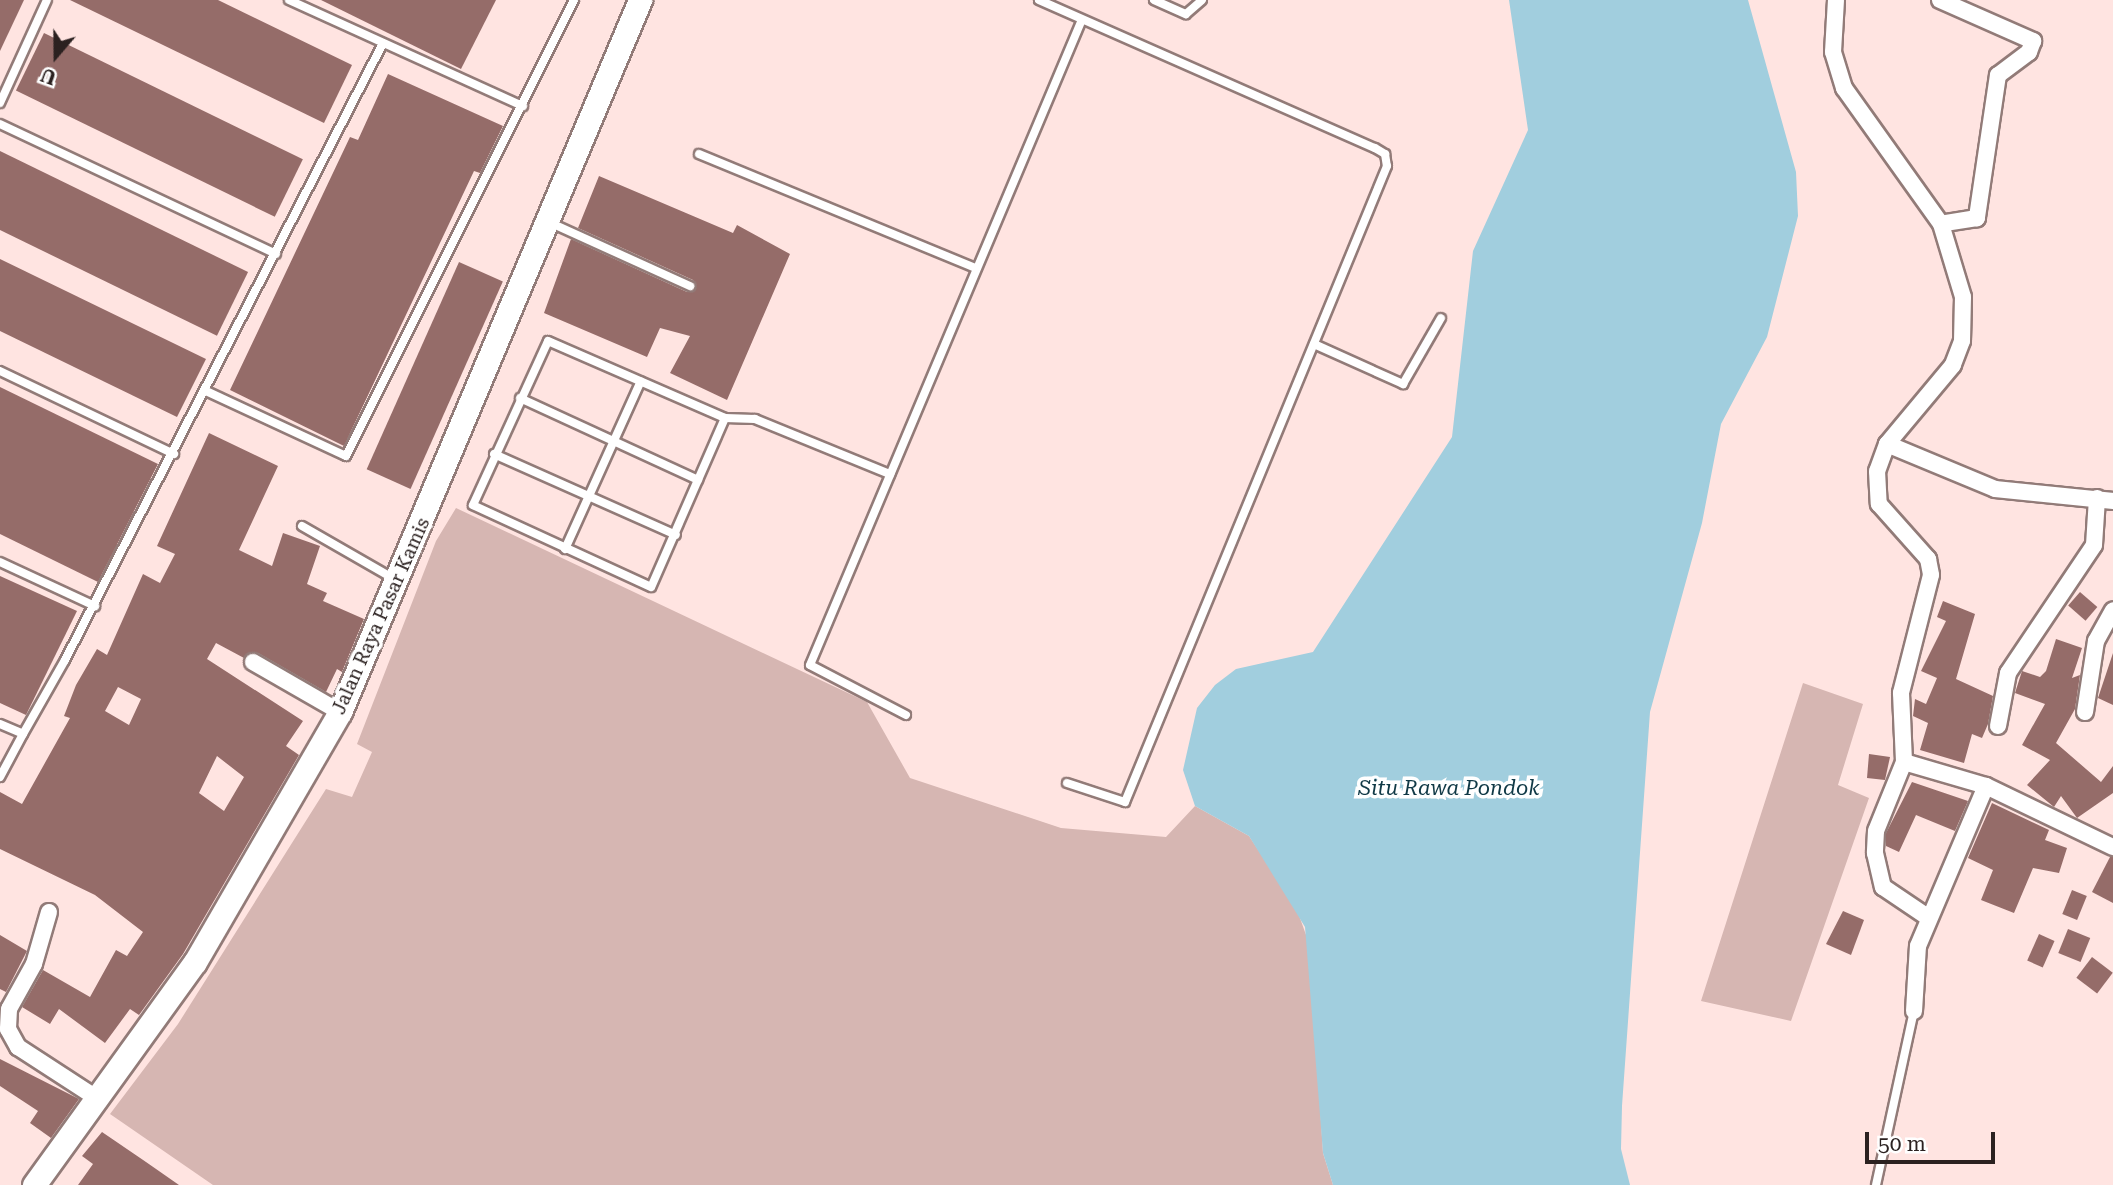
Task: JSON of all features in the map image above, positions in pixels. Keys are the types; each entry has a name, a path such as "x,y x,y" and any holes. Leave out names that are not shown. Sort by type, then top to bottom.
{"main road":[{"name":"Jalan Raya Pasar Kamis","path":"34,1185 195,962 340,712 551,223 640,0"}],"street":[{"path":"1836,0 1833,51 1844,88 1941,224 1963,297 1962,341 1952,365 1887,444 1877,471 1879,504 1928,559 1931,575 1901,693 1904,762 1876,831 1878,876 1891,896 1929,918"},
{"path":"1940,0 2033,41 2029,52 1998,75 1977,218 1941,224"},
{"path":"1887,444 1995,489 2105,499 2094,545 2011,667 1998,726"},
{"path":"2085,712 2096,641 2113,611"},
{"path":"253,662 340,712"},
{"path":"1904,762 1986,786 2113,847"},
{"path":"1914,1011 1916,954 1986,786"},
{"path":"49,912 34,964 9,1009 8,1029 18,1047 95,1097"}],"lane":[{"path":"0,103 47,0"},
{"path":"289,0 523,106"},
{"path":"205,391 346,456 574,0"},
{"path":"1039,0 1081,22 1385,154 1387,166 1125,802 1067,783"},
{"path":"1154,0 1186,14 1202,0"},
{"path":"906,715 810,664 1081,22"},
{"path":"0,777 95,606 383,43"},
{"path":"0,124 276,254"},
{"path":"699,154 975,268"},
{"path":"551,223 690,286"},
{"path":"1314,344 1403,384 1441,318"},
{"path":"725,418 651,587 473,505 494,454 548,341 725,418 755,419 890,474"},
{"path":"0,371 174,454"},
{"path":"565,549 641,381"},
{"path":"520,398 698,480"},
{"path":"494,454 676,535"},
{"path":"302,526 397,581"},
{"path":"0,562 95,606"},
{"path":"0,724 23,734"},
{"path":"1876,1185 1914,1011"}],"shaded area":[{"path":"456,508 867,702 910,778 1061,828 1166,837 1195,806 1249,836 1296,907 1310,946 1323,1153 1333,1185 213,1185 110,1114 178,1024 326,789 352,797 372,752 357,744 436,541"},
{"path":"1803,683 1863,704 1838,785 1869,798 1791,1021 1701,1001"}],"water":[{"name":"Situ Rawa Pondok","path":"1509,0 1748,0 1796,172 1798,216 1767,337 1721,424 1702,523 1650,712 1622,1106 1621,1149 1630,1185 1333,1185 1323,1153 1305,927 1249,836 1195,806 1183,770 1197,708 1215,685 1236,669 1313,652 1452,437 1473,251 1528,130"}],"building":[{"path":"0,0 24,0 0,51"},
{"path":"70,0 218,0 352,65 324,123"},
{"path":"321,0 496,0 461,69"},
{"path":"44,33 303,159 275,217 16,91"},
{"path":"388,74 503,126 480,173 474,171 344,446 230,390 350,137 358,140"},
{"path":"0,151 248,272 217,336 0,230"},
{"path":"599,176 733,233 737,225 790,254 727,400 670,373 690,336 660,328 647,357 544,313 571,239 687,292 696,288 693,280 578,228"},
{"path":"0,259 206,359 177,417 0,331"},
{"path":"459,262 503,282 411,489 367,469"},
{"path":"0,387 158,464 98,582 0,534"},
{"path":"209,433 278,466 239,550 272,566 283,533 320,546 307,584 327,593 323,601 364,619 342,672 337,669 326,692 258,653 244,658 216,643 207,659 303,721 286,746 299,755 183,954 139,1015 130,1009 105,1043 59,1009 50,1024 22,1007 43,970 90,997 116,950 127,956 143,932 95,895 0,849 0,792 22,804 70,718 64,716 76,685 97,649 107,655 143,574 160,583 175,554 157,546","holes":["118,687 141,699 129,725 105,711","217,756 244,777 224,811 199,793"]},
{"path":"0,576 77,611 26,715 0,703"},
{"path":"2080,592 2097,607 2086,621 2068,606"},
{"path":"1943,601 1975,614 1956,679 1993,696 1988,724 1982,738 1972,734 1964,763 1920,750 1928,723 1913,716 1915,699 1926,704 1937,678 1921,671 1946,621 1937,617"},
{"path":"2056,639 2082,648 2072,678 2080,675 2075,709 2056,743 2101,782 2113,766 2113,793 2077,818 2061,796 2054,807 2027,785 2050,760 2022,745 2045,704 2015,693 2022,671 2040,677 2046,671"},
{"path":"2113,653 2113,705 2098,698"},
{"path":"1869,754 1890,757 1885,780 1867,778"},
{"path":"1912,782 1968,801 1955,831 1916,815 1899,852 1886,846 1886,833"},
{"path":"1992,803 2049,830 2045,840 2067,848 2059,873 2033,868 2014,913 1981,900 1993,870 1968,858"},
{"path":"2110,857 2113,857 2113,903 2092,892"},
{"path":"2072,890 2087,896 2077,920 2062,914"},
{"path":"1843,911 1864,920 1851,955 1826,944"},
{"path":"2068,929 2090,938 2081,962 2058,953"},
{"path":"2039,934 2055,941 2043,967 2027,960"},
{"path":"0,935 27,951 6,992 0,989"},
{"path":"2092,957 2113,973 2097,993 2076,978"},
{"path":"0,1059 79,1099 51,1138 30,1123 38,1111 0,1086"},
{"path":"102,1132 179,1185 78,1185 93,1164 82,1156"}]}
